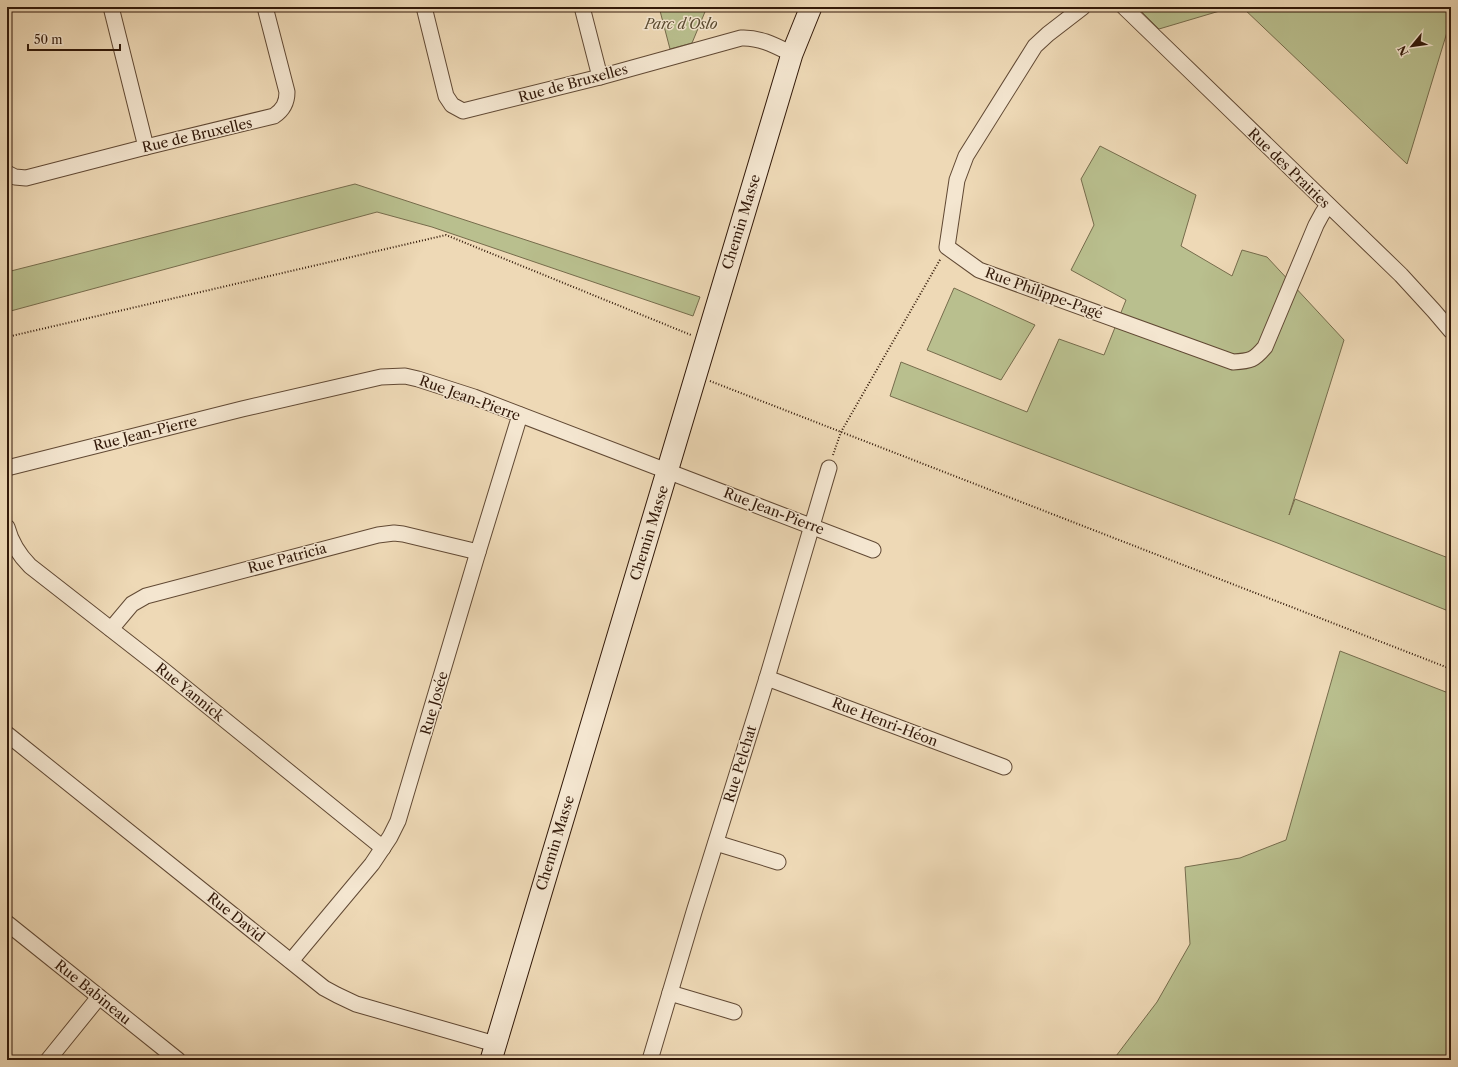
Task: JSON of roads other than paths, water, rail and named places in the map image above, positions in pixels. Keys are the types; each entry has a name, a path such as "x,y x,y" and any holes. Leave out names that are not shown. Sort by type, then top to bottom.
{"street":[{"path":"111,7 146,147"},
{"name":"Rue de Bruxelles","path":"7,173 15,177 26,178 274,116 283,108 287,97 287,92 265,7"},
{"name":"Rue de Bruxelles","path":"424,7 446,96 452,105 459,110 467,111 600,77 741,38 753,38 765,41 792,54"},
{"path":"582,7 600,77"},
{"name":"Chemin Masse","path":"493,1052 792,54 811,7"},
{"name":"Rue Philippe-Pagé","path":"1083,7 1034,46 966,156 957,180 947,247 979,270 1233,362 1248,361 1256,357 1265,347 1316,225 1328,205"},
{"name":"Rue des Prairies","path":"1124,7 1401,275 1451,331"},
{"name":"Rue Jean-Pierre","path":"7,468 242,409 381,377 404,376 459,392 872,550"},
{"name":"Rue Josée","path":"291,962 383,848 402,813 478,552 520,415"},
{"name":"Rue Pelchat","path":"650,1060 767,678 829,468"},
{"name":"Rue Yannick","path":"7,527 14,546 25,562 111,629 383,848"},
{"name":"Rue Patricia","path":"111,629 132,604 146,596 378,535 394,533 403,534 478,552"},
{"name":"Rue Henri-Héon","path":"767,678 1004,767"},
{"name":"Rue David","path":"7,734 324,988 349,1001 493,1052"},
{"path":"716,843 778,862"},
{"name":"Rue Babineau","path":"7,923 178,1060"},
{"path":"670,993 734,1012"},
{"path":"48,1060 99,997"}],"park label":[{"name":"Parc d'Oslo","path":"681,24"}]}
